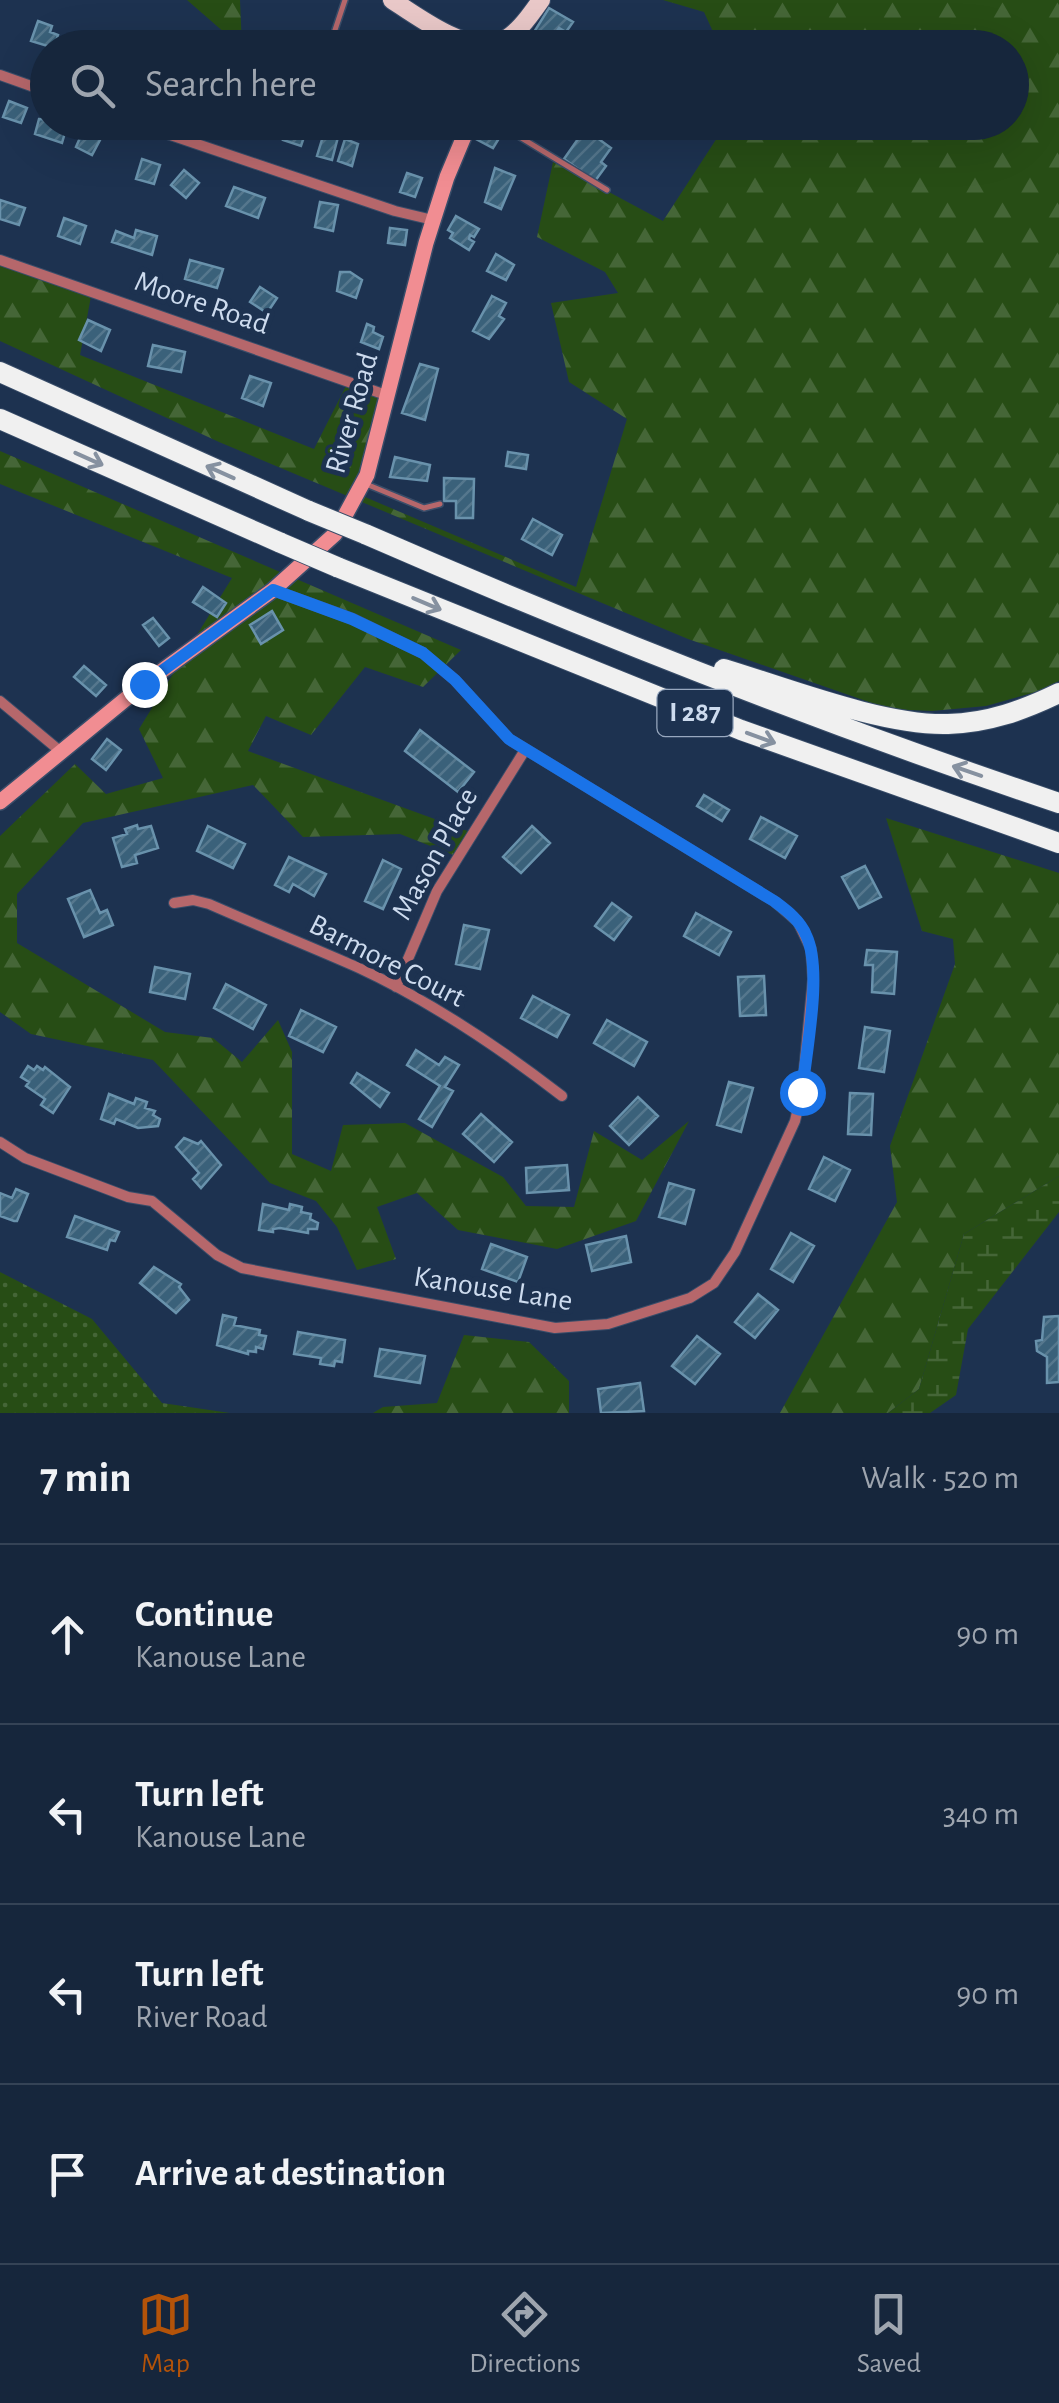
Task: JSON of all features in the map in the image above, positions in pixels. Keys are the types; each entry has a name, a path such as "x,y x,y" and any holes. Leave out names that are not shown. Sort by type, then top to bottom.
{"highway":[{"name":"I 287","path":"0,372 310,511 589,628 771,700 1059,803"},
{"name":"I 287","path":"0,420 336,567 724,724 1059,844"},
{"path":"589,628 914,722 952,724 988,720 1059,693"}],"main road":[{"path":"392,0 441,30"},
{"path":"515,30 541,0"}],"street":[{"path":"0,76 30,86"},
{"path":"185,140 395,211 433,220"},
{"name":"River Road","path":"0,802 144,684 273,590 335,534 363,483 433,220 462,140"},
{"name":"Moore Road","path":"0,260 386,395"},
{"name":"Kanouse Lane","path":"0,1142 25,1158 152,1202 217,1255 260,1274 575,1329 608,1324 675,1304 714,1283 736,1252 795,1122 802,1092 813,979 808,940 798,922 774,901 509,739 455,680 423,653 352,619 273,590"},
{"path":"0,701 60,751"},
{"name":"Mason Place","path":"396,987 437,891 526,750"},
{"name":"Barmore Court","path":"174,903 193,900 209,904 396,987 522,1065 562,1096"}],"lane":[{"path":"336,30 345,0"},
{"path":"525,140 607,190"},
{"path":"363,483 424,508 440,504"}],"green space":[{"path":"187,0 240,0 241,30 221,30"},
{"path":"663,0 1059,0 1059,681 986,706 932,711 889,709 688,639 219,442 0,341 0,258 92,291 80,355 314,449 346,386 390,400 365,497 576,587 627,419 569,382 551,303 618,293 605,272 537,237 553,162 663,221 716,140 1029,140 1029,30 712,30 704,12"},
{"path":"0,451 461,650 423,687 365,667 311,735 266,716 248,751 473,833 461,858 400,834 303,837 253,785 83,823 17,894 17,943 165,1032 213,1038 242,1062 278,1020 292,1052 292,1154 331,1171 343,1125 405,1123 503,1177 526,1206 574,1207 594,1131 642,1160 689,1121 636,1221 557,1249 458,1230 417,1193 377,1207 396,1259 357,1270 337,1227 316,1201 270,1183 153,1060 31,1034 0,1012 0,836 75,764 106,794 163,778 139,729 232,578 0,484"},
{"path":"886,818 1059,873 1059,1176 964,1234 919,1389 888,1413 780,1413 897,1202 890,1146 955,964 953,939 922,931"},
{"path":"1059,1176 1059,1212 968,1329 956,1395 930,1413 888,1413 919,1389 964,1234"},
{"path":"0,1272 92,1319 162,1403 230,1413 0,1413"},
{"path":"464,1335 529,1342 569,1381 569,1413 373,1413 383,1407 437,1403"}],"building":[{"path":"549,8 573,22 567,30 535,30"},
{"path":"38,21 52,26 51,30 35,30"},
{"path":"9,101 27,108 21,123 3,117"},
{"path":"79,140 100,140 92,155 76,147"},
{"path":"322,140 337,140 332,160 317,156"},
{"path":"345,140 358,144 352,166 338,161"},
{"path":"478,140 498,140 493,148"},
{"path":"577,140 600,140 611,148 601,162 606,166 595,181 564,159"},
{"path":"142,159 160,165 154,184 136,179"},
{"path":"495,168 515,176 501,209 485,202"},
{"path":"184,170 199,183 186,198 171,185"},
{"path":"407,173 422,178 415,197 400,192"},
{"path":"234,187 265,198 258,218 226,206"},
{"path":"0,200 25,208 19,225 0,219"},
{"path":"320,202 338,205 333,231 315,227"},
{"path":"456,216 479,229 474,237 470,235 474,242 469,250 450,238 453,233 448,230"},
{"path":"64,218 86,226 80,244 58,236"},
{"path":"390,228 407,230 405,245 388,243"},
{"path":"136,230 157,236 152,255 112,242 116,231 134,238"},
{"path":"496,254 514,265 506,280 487,271"},
{"path":"190,260 223,269 217,288 185,279"},
{"path":"340,272 350,272 362,280 356,298 337,291"},
{"path":"260,287 277,298 267,313 250,302"},
{"path":"492,296 506,303 499,316 504,319 489,339 473,331"},
{"path":"88,320 110,330 101,351 79,340"},
{"path":"367,324 383,337 379,349 361,342"},
{"path":"153,345 185,352 181,372 148,366"},
{"path":"420,364 438,369 425,420 402,413"},
{"path":"250,376 271,383 263,406 242,398"},
{"path":"508,452 528,455 526,469 506,466"},
{"path":"395,457 430,465 427,481 390,477"},
{"path":"444,478 474,479 473,518 456,518 456,501 444,501"},
{"path":"533,519 562,535 552,555 522,539"},
{"path":"203,587 226,603 217,617 193,602"},
{"path":"272,611 283,630 261,644 250,625"},
{"path":"153,618 169,638 159,646 143,625"},
{"path":"84,666 106,685 96,696 74,677"},
{"path":"420,730 474,772 458,792 405,751"},
{"path":"107,739 121,750 106,770 92,759"},
{"path":"704,795 729,810 722,821 697,806"},
{"path":"761,817 797,836 785,858 750,839"},
{"path":"137,825 138,829 151,826 158,848 135,855 137,863 122,867 113,838 127,834 125,829"},
{"path":"208,826 245,844 233,868 197,851"},
{"path":"532,826 550,843 521,873 503,857"},
{"path":"289,857 326,874 314,896 293,884 289,892 275,885"},
{"path":"383,860 401,869 383,909 365,901"},
{"path":"865,866 881,897 859,908 842,877"},
{"path":"90,890 100,913 107,910 113,925 84,937 68,899"},
{"path":"612,903 631,917 614,940 595,926"},
{"path":"696,913 731,932 719,955 684,936"},
{"path":"464,925 489,930 480,969 456,964"},
{"path":"867,950 897,952 894,994 872,992 873,965 865,965"},
{"path":"155,967 190,974 185,999 150,992"},
{"path":"764,976 766,1015 740,1016 738,977"},
{"path":"226,984 266,1005 253,1029 214,1008"},
{"path":"533,996 569,1015 557,1037 521,1018"},
{"path":"301,1010 336,1027 323,1052 289,1036"},
{"path":"607,1020 647,1042 634,1066 594,1043"},
{"path":"865,1027 890,1031 884,1072 859,1068"},
{"path":"416,1050 439,1065 445,1057 459,1065 445,1087 453,1091 432,1127 419,1119 440,1086 407,1065"},
{"path":"28,1066 34,1070 37,1066 43,1070 45,1067 70,1087 53,1113 41,1105 45,1099 26,1086 29,1082 21,1077"},
{"path":"357,1073 389,1093 380,1107 351,1083"},
{"path":"729,1082 753,1088 741,1132 717,1125"},
{"path":"850,1093 873,1094 871,1135 848,1134"},
{"path":"109,1094 134,1104 136,1098 147,1102 145,1108 155,1111 153,1115 160,1119 158,1126 138,1128 116,1119 114,1124 101,1119"},
{"path":"638,1097 658,1116 629,1145 610,1126"},
{"path":"481,1114 512,1142 494,1162 463,1134"},
{"path":"184,1138 198,1144 201,1141 221,1165 201,1188 193,1179 199,1173 176,1147"},
{"path":"824,1157 850,1170 835,1201 809,1189"},
{"path":"567,1165 569,1190 527,1193 526,1168"},
{"path":"669,1183 694,1190 685,1224 659,1217"},
{"path":"16,1189 28,1194 14,1221 0,1216 0,1193 12,1198"},
{"path":"263,1204 289,1210 290,1204 302,1207 301,1212 311,1214 310,1219 318,1223 317,1229 308,1229 308,1233 280,1228 273,1232 259,1230"},
{"path":"75,1216 119,1232 115,1241 110,1240 107,1250 67,1237"},
{"path":"791,1233 814,1246 793,1282 771,1269"},
{"path":"626,1236 631,1262 592,1271 586,1245"},
{"path":"491,1244 527,1257 518,1282 482,1269"},
{"path":"154,1267 181,1284 179,1287 189,1300 176,1313 140,1283"},
{"path":"758,1294 778,1310 755,1338 735,1322"},
{"path":"223,1315 236,1318 234,1325 260,1330 259,1335 266,1336 263,1349 256,1347 256,1352 248,1354 217,1345"},
{"path":"1059,1316 1059,1382 1047,1383 1047,1357 1037,1351 1036,1341 1042,1340 1044,1317"},
{"path":"298,1332 345,1340 342,1362 335,1361 334,1366 320,1364 321,1358 294,1354"},
{"path":"697,1336 720,1354 695,1384 672,1366"},
{"path":"380,1349 425,1356 420,1383 375,1376"},
{"path":"640,1383 644,1411 601,1413 598,1389"}],"route":[{"path":"144,684 273,590 402,640 423,653 455,680 509,739 774,901 798,922 805,931 813,964 802,1092"}]}
